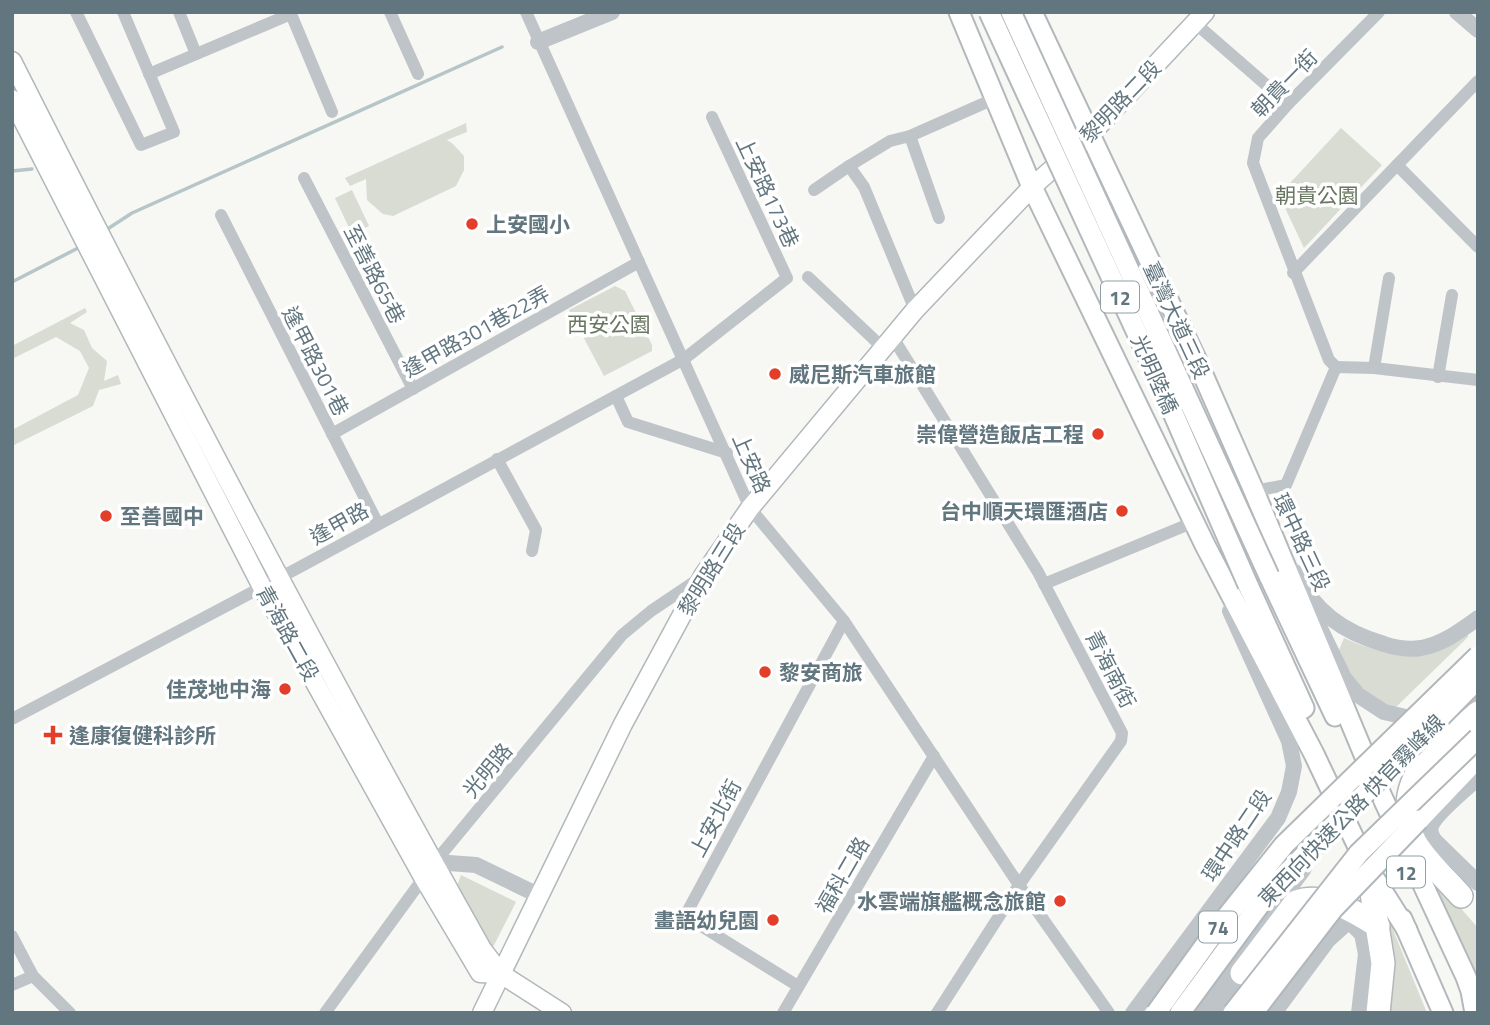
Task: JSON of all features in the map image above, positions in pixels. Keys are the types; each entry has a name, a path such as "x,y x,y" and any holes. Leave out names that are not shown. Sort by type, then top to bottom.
{"highway":[{"path":"1472,897 1415,842 1409,828 1407,803 1411,780 1426,760 1478,713"},
{"path":"1397,825 1472,897"},
{"path":"1364,860 1378,926 1382,963 1378,1013"},
{"path":"1237,969 1296,902 1308,898 1348,908 1378,926"}],"main road":[{"name":"12","path":"959,12 1032,187 1205,545 1319,753 1407,930 1443,1013"},
{"name":"光明陸橋","path":"989,12 1154,371 1319,753"},
{"name":"光明陸橋","path":"1011,12 1473,1013"},
{"name":"臺灣大道三段","path":"1032,12 1088,136 1197,361 1378,788 1397,825"},
{"name":"黎明路二段","path":"1032,187 1088,136 1200,17"},
{"path":"12,61 106,265"},
{"path":"12,99 83,219"},
{"name":"黎明路三段","path":"482,1013 622,724 703,576 750,508 887,342 1032,187"},
{"name":"青海路二段","path":"106,265 488,958 501,974 562,1013"},
{"name":"青海路二段","path":"106,265 262,587 480,972 501,974"},
{"name":"74","path":"1156,1013 1216,930 1284,845 1478,656"},
{"name":"東西向快速公路 快官霧峰線","path":"1180,1013 1272,888 1478,679"},
{"name":"東西向快速公路 快官霧峰線","path":"1233,1013 1364,860 1478,738"},
{"name":"74","path":"1378,780 1389,742"},
{"name":"12","path":"1319,753 1364,860 1407,930"},
{"path":"1253,1013 1350,889 1478,758"},
{"path":"1397,825 1419,820"},
{"name":"12","path":"1397,825 1466,977 1471,991 1473,1013"},
{"name":"74","path":"1258,878 1301,858"},
{"path":"1350,889 1364,860"}],"street":[{"path":"76,12 141,145 174,132 123,12"},
{"path":"179,12 196,54"},
{"path":"390,12 418,74"},
{"name":"上安路","path":"526,12 750,508 844,621 1019,885 1109,1013"},
{"path":"538,42 612,12"},
{"name":"朝貴一街","path":"1336,367 1329,360 1293,273 1253,163 1258,138 1380,12"},
{"path":"1457,12 1478,30"},
{"path":"149,74 291,15 332,112"},
{"path":"1200,17 1288,104"},
{"path":"1293,273 1478,81"},
{"path":"814,190 890,141 910,136 996,98"},
{"name":"上安路173巷","path":"684,359 786,278 712,117"},
{"path":"910,136 939,218"},
{"path":"1397,165 1478,247"},
{"path":"849,166 864,187 915,310"},
{"name":"至善路65巷","path":"304,178 413,389"},
{"name":"逢甲路301巷","path":"221,215 378,524"},
{"name":"逢甲路301巷22弄","path":"332,434 639,262"},
{"name":"青海南街","path":"808,278 887,342 1044,584 1122,733 1121,741 1019,885 937,1013"},
{"path":"1374,368 1390,278"},
{"path":"1437,377 1452,295"},
{"name":"逢甲路","path":"12,719 684,359"},
{"path":"1254,491 1286,485 1336,367 1374,368 1478,380"},
{"path":"616,396 628,422 727,453"},
{"path":"497,459 536,530 532,551"},
{"name":"環中路三段","path":"1254,491 1306,590 1324,613 1359,637 1398,649 1418,649 1448,638 1478,618"},
{"name":"環中路三段","path":"1254,491 1325,634 1335,661 1344,678 1359,695 1384,712 1419,720 1441,721 1460,713 1478,697"},
{"path":"1044,584 1194,522"},
{"path":"1205,545 1322,787 1317,834 1303,870 1237,969 1212,1013"},
{"name":"環中路二段","path":"1133,1013 1278,818 1290,792 1294,766 1289,741 1218,583 1205,545"},
{"name":"光明路","path":"325,1013 435,862 622,635 651,611 703,576"},
{"name":"上安北街","path":"798,986 685,916 844,621"},
{"name":"福科二路","path":"783,1013 933,756"},
{"path":"1472,897 1431,835 1431,825 1478,778"},
{"path":"435,862 475,865 540,896"},
{"path":"1192,935 1237,969 1278,1008 1328,940 1349,921"},
{"path":"1196,1013 1237,969 1310,925 1349,921"},
{"path":"1349,921 1362,934 1366,954 1359,1013"},
{"path":"12,936 33,976 69,1013"},
{"path":"12,985 33,976"}],"green space":[{"path":"466,123 467,132 447,140 464,156 464,170 456,186 393,216 383,214 367,200 366,179 350,186 345,178"},
{"name":"朝貴公園","path":"1341,128 1382,165 1304,248 1279,195"},
{"path":"352,190 369,226 352,234 335,198"},
{"name":"西安公園","path":"615,286 625,291 652,345 652,351 604,376 569,310"},
{"path":"85,308 87,312 70,323 84,330 92,348 107,361 104,381 118,375 121,384 99,390 93,406 12,446 12,430 78,395 89,368 80,351 56,337 12,359 12,346"},
{"path":"1468,630 1468,637 1395,708 1365,695 1353,680 1339,650 1344,638 1391,653"},
{"path":"1431,874 1478,928 1478,983 1426,875"},
{"path":"461,875 516,902 492,949 457,886"},
{"path":"1389,920 1427,1013 1382,1013 1384,923"}],"waterway":[{"path":"106,230 132,213 502,47"},
{"path":"12,171 32,169"},
{"path":"12,282 82,246"}],"place":[{"name":"上安國小","path":"472,224"},
{"name":"威尼斯汽車旅館","path":"775,374"},
{"name":"崇偉營造飯店工程","path":"1098,434"},
{"name":"台中順天環匯酒店","path":"1122,511"},
{"name":"至善國中","path":"106,516"},
{"name":"黎安商旅","path":"765,672"},
{"name":"佳茂地中海","path":"285,689"},
{"name":"逢康復健科診所","path":"53,735"},
{"name":"水雲端旗艦概念旅館","path":"1060,901"},
{"name":"畫語幼兒園","path":"773,920"}]}
